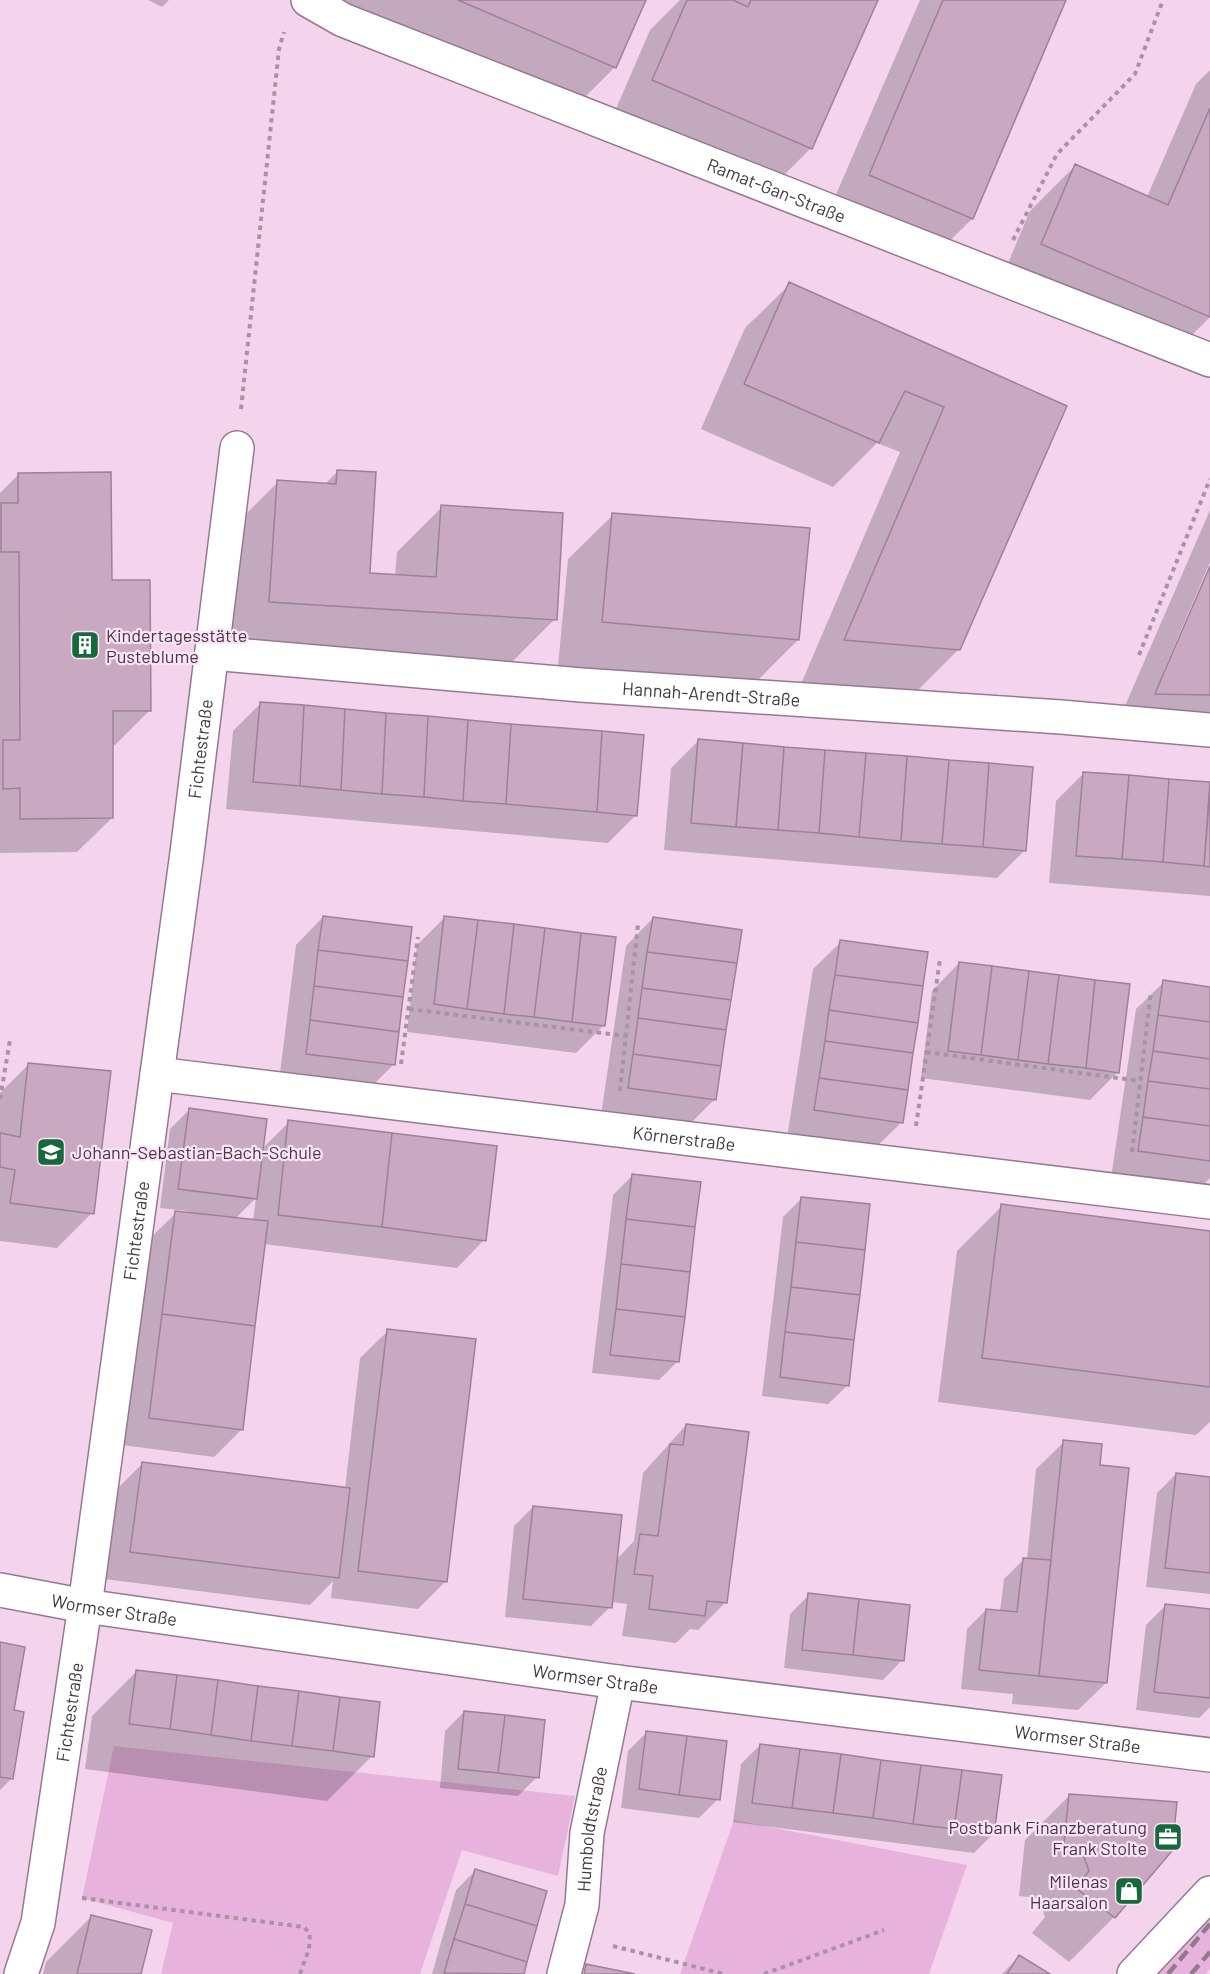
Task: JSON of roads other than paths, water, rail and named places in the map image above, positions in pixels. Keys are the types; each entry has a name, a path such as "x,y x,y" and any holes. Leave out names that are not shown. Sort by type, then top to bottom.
{"street":[{"name":"Ramat-Gan-Straße","path":"308,0 343,20 1210,360"},
{"name":"Fichtestraße","path":"21,1974 38,1923 85,1606 157,1074 237,448"},
{"name":"Hannah-Arendt-Straße","path":"212,653 581,686 1061,717 1210,730"},
{"name":"Körnerstraße","path":"157,1074 1210,1202"},
{"name":"Wormser Straße","path":"0,1590 85,1606 618,1682 1204,1760"},
{"name":"Humboldtstraße","path":"564,1974 582,1905 587,1833 618,1682"},
{"path":"1134,1974 1210,1893"}],"railway":[{"path":"1168,1974 1210,1924"},
{"path":"1191,1974 1210,1952"}],"place":[{"name":"Kindertagesstätte Pusteblume","path":"85,645"},
{"name":"Johann-Sebastian-Bach-Schule","path":"51,1152"},
{"name":"Postbank Finanzberatung Frank Stolte","path":"1168,1837"},
{"name":"Milenas Haarsalon","path":"1129,1891"}]}
